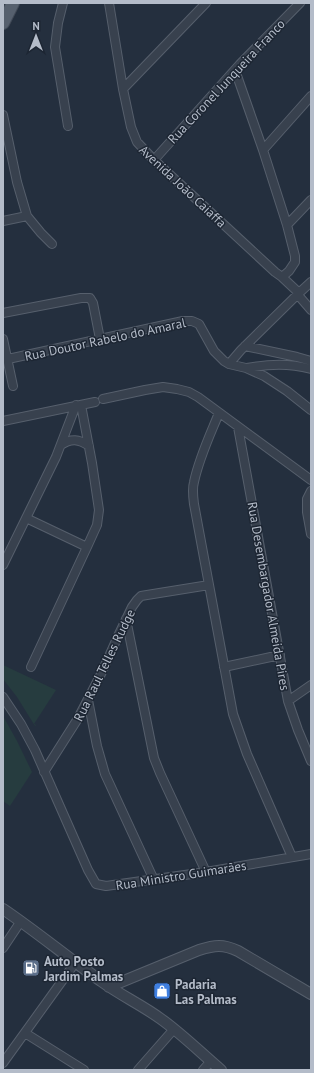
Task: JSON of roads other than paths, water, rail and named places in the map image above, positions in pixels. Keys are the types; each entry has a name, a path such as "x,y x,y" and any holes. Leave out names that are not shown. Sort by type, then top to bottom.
{"main road":[{"path":"4,15 14,3"}],"street":[{"path":"63,3 58,23 55,47 68,126"},
{"name":"Avenida João Caiaffa","path":"109,3 123,89 134,137 154,160 282,277 299,294 311,310"},
{"path":"123,89 206,3"},
{"name":"Rua Coronel Junqueira Franco","path":"154,160 235,70 300,3"},
{"path":"235,70 263,150 287,225 296,259 289,270 282,277"},
{"path":"263,150 311,96"},
{"path":"3,115 17,182 27,216 52,244"},
{"path":"287,225 311,200"},
{"path":"3,221 27,216"},
{"path":"230,364 245,346 311,282"},
{"path":"3,313 84,297 90,298 93,303 100,339"},
{"name":"Rua Doutor Rabelo do Amaral","path":"8,359 183,321 192,321 199,324 214,351 224,361 264,376 287,391 311,410"},
{"path":"3,339 13,386"},
{"path":"245,346 311,361"},
{"path":"246,368 274,364 301,366 311,369"},
{"path":"103,399 163,387 189,392 198,397 311,480"},
{"path":"3,421 94,402"},
{"path":"3,565 61,445 78,405"},
{"path":"31,667 97,525 99,510 92,463 78,405"},
{"path":"219,413 199,464 194,482 194,504 233,714 246,754 292,857"},
{"name":"Rua Desembargador Almeida Pires","path":"238,427 288,701 308,748 311,761"},
{"path":"61,445 65,442 74,440 84,442 88,446"},
{"path":"311,491 307,499 307,512 311,534"},
{"path":"26,518 87,547"},
{"name":"Rua Raul Telles Rudge","path":"44,772 78,720 126,619 137,600 142,596 209,585"},
{"path":"126,619 154,758 206,872"},
{"path":"224,667 280,655"},
{"path":"288,701 311,685"},
{"path":"3,698 21,724 35,750 44,772"},
{"path":"88,700 97,746 105,774 154,880"},
{"name":"Rua Ministro Guimarães","path":"44,772 88,870 96,884 106,886 154,880 311,854"},
{"path":"3,909 109,987 142,1006 174,1029 221,1070"},
{"path":"3,948 21,921"},
{"path":"109,987 199,950 210,947 227,946 311,994"},
{"path":"3,1063 75,963"},
{"path":"138,1070 174,1029"},
{"path":"25,1033 84,1070"},
{"path":"203,1070 211,1061"}],"place":[{"name":"Auto Posto Jardim Palmas","path":"31,968"},
{"name":"Padaria Las Palmas","path":"162,991"}]}
